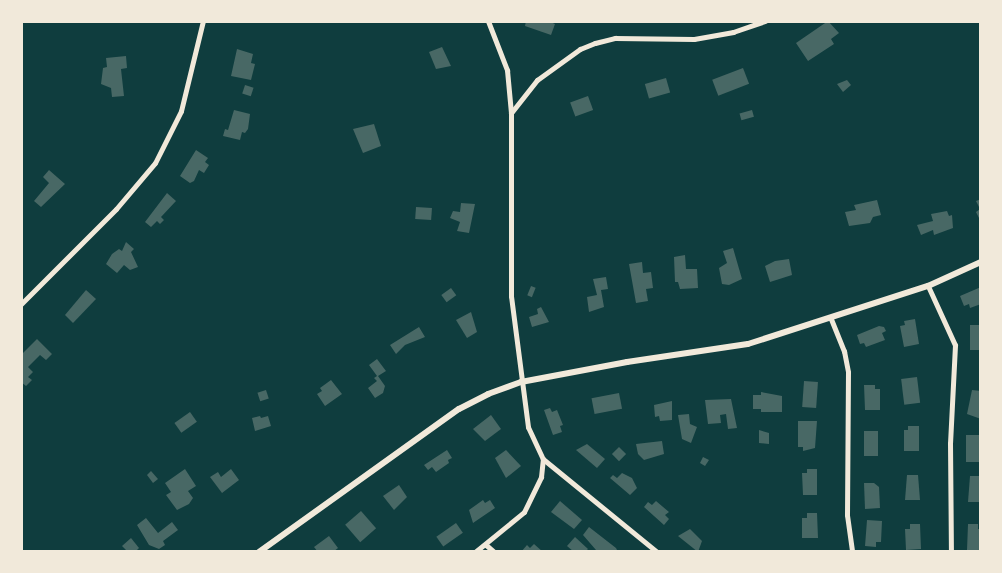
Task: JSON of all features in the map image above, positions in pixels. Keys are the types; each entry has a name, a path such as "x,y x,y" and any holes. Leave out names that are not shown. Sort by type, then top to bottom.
{"street":[{"path":"21,304 116,209 155,163 181,111 203,21"},
{"path":"488,21 507,70 511,113 511,296 528,427 543,459 657,552"},
{"path":"511,113 537,80 573,53 595,43 615,38 694,39 733,32 765,21"},
{"path":"259,552 459,408 521,382 748,344 928,286 981,262"},
{"path":"928,286 955,345 950,430 951,552"},
{"path":"831,319 844,351 848,372 847,515 852,552"},
{"path":"475,552 524,512 541,477 543,459"},
{"path":"486,545 494,552"}],"building":[{"path":"526,21 548,21 555,24 551,35 525,26"},
{"path":"828,21 839,33 831,39 834,44 808,61 796,43"},
{"path":"442,47 451,66 436,69 429,52"},
{"path":"237,49 253,54 251,63 255,64 251,80 231,76"},
{"path":"126,56 127,68 121,69 124,96 112,97 111,88 101,84 103,68 107,67 106,58"},
{"path":"743,68 749,84 718,96 712,80"},
{"path":"666,78 670,92 649,98 645,84"},
{"path":"847,80 851,85 843,92 837,84"},
{"path":"245,85 254,88 251,96 242,94"},
{"path":"588,96 593,110 575,117 570,102"},
{"path":"234,110 250,114 248,129 245,133 242,132 240,140 223,136 225,129 228,130"},
{"path":"752,110 754,117 741,120 740,114"},
{"path":"374,124 381,146 363,153 353,129"},
{"path":"196,150 208,158 205,162 209,165 204,173 199,170 194,181 190,183 180,176"},
{"path":"49,170 65,184 41,207 34,201 49,183 43,177"},
{"path":"167,193 176,201 161,217 164,220 160,224 157,221 151,227 145,222"},
{"path":"981,199 981,222 976,212 980,209 976,201"},
{"path":"877,200 881,215 873,217 870,223 849,226 845,212 856,210 854,205"},
{"path":"461,203 475,204 469,233 457,231 460,222 450,218 453,211 460,212"},
{"path":"416,207 432,208 431,220 415,219"},
{"path":"947,211 949,216 952,215 953,228 934,235 933,230 921,235 917,225 933,221 931,214"},
{"path":"126,242 134,249 131,252 138,267 130,270 124,265 117,273 106,264 112,254 119,249 122,251"},
{"path":"733,248 742,279 729,285 722,284 719,268 727,263 723,251"},
{"path":"685,255 686,269 697,269 698,288 680,289 678,282 675,282 674,257"},
{"path":"789,259 792,275 770,282 765,266"},
{"path":"642,262 643,273 651,272 653,288 646,289 648,301 636,303 629,264"},
{"path":"606,277 608,289 601,290 604,307 589,312 587,297 597,295 593,279"},
{"path":"531,286 536,288 532,297 527,295"},
{"path":"981,287 981,304 970,308 969,304 964,306 960,296"},
{"path":"451,288 456,295 447,302 441,295"},
{"path":"86,290 96,299 73,323 65,315"},
{"path":"541,307 549,322 532,327 529,317 538,314 537,309"},
{"path":"471,312 477,332 467,338 456,320"},
{"path":"915,319 919,344 904,347 900,326 905,325 904,321"},
{"path":"970,325 981,325 981,350 970,350"},
{"path":"879,326 886,331 882,333 885,340 866,347 864,343 860,344 857,335"},
{"path":"419,327 425,337 405,345 396,354 390,345"},
{"path":"37,339 52,354 46,360 40,355 28,367 33,372 28,377 32,380 26,386 21,382 21,355"},
{"path":"377,359 386,371 378,376 385,386 383,393 375,398 368,388 377,381 374,378 377,376 369,365"},
{"path":"917,377 920,403 904,405 901,379"},
{"path":"331,380 342,394 325,406 317,394 322,391 320,388"},
{"path":"804,381 818,382 816,408 802,407"},
{"path":"864,385 875,385 875,389 880,389 880,410 865,410"},
{"path":"266,390 269,399 260,401 257,393"},
{"path":"972,390 981,391 981,419 967,414"},
{"path":"761,392 782,396 782,412 761,412 761,409 753,409 753,395 761,395"},
{"path":"619,393 622,409 595,414 592,398"},
{"path":"731,399 737,428 728,429 726,414 720,415 721,423 708,424 705,400"},
{"path":"672,401 672,420 660,421 659,416 655,417 654,405"},
{"path":"550,408 552,412 557,410 563,425 560,426 562,432 553,435 544,410"},
{"path":"190,412 197,422 181,433 174,423"},
{"path":"689,414 690,424 697,427 691,443 682,439 678,415"},
{"path":"491,415 501,429 485,441 473,429"},
{"path":"268,416 271,426 255,431 252,418"},
{"path":"798,421 817,421 815,448 803,451 803,447 798,447"},
{"path":"908,426 919,426 919,451 904,451 904,430 908,430"},
{"path":"759,430 769,433 769,444 759,443"},
{"path":"864,431 878,431 878,456 864,456"},
{"path":"966,435 981,435 981,462 966,462"},
{"path":"662,441 664,454 644,460 638,454 636,444"},
{"path":"587,444 605,459 597,468 576,450"},
{"path":"619,447 626,454 619,461 612,454"},
{"path":"447,450 452,458 448,460 449,463 436,472 432,467 428,470 424,465"},
{"path":"506,450 521,466 506,478 495,458"},
{"path":"703,457 709,460 705,466 700,463"},
{"path":"185,469 196,486 188,491 193,498 189,504 177,510 166,495 171,492 165,483"},
{"path":"231,469 239,480 222,493 210,477 218,472 221,477"},
{"path":"807,469 817,469 817,495 803,495 802,473 807,473"},
{"path":"151,471 158,479 153,483 147,475"},
{"path":"622,473 632,478 637,488 630,495 610,478 613,475 617,478"},
{"path":"907,475 918,475 920,500 905,500"},
{"path":"970,476 981,476 981,502 968,502"},
{"path":"864,483 874,483 879,487 880,508 865,509"},
{"path":"399,485 407,497 394,510 383,496"},
{"path":"483,500 485,503 490,500 495,508 473,523 469,510"},
{"path":"560,501 582,520 574,529 551,512"},
{"path":"656,501 669,512 665,515 669,519 664,525 644,507 648,502 652,505"},
{"path":"361,511 376,528 360,542 345,525"},
{"path":"807,513 817,513 818,538 802,538 802,518 807,518"},
{"path":"146,518 158,533 172,522 178,530 163,541 165,545 159,549 149,545 137,525"},
{"path":"867,520 882,521 881,542 876,542 876,547 865,546"},
{"path":"456,523 463,533 443,547 436,537"},
{"path":"910,524 920,524 921,549 906,550 905,529 910,529"},
{"path":"968,524 978,524 978,529 981,529 981,550 967,550"},
{"path":"589,527 618,552 594,552 596,550 583,535"},
{"path":"690,529 702,541 698,552 678,536"},
{"path":"329,536 338,548 333,552 318,552 314,547"},
{"path":"575,537 588,549 585,552 574,552 567,546"},
{"path":"131,538 139,548 135,552 128,552 122,546"},
{"path":"534,544 543,552 521,552 527,545 530,548"}]}
